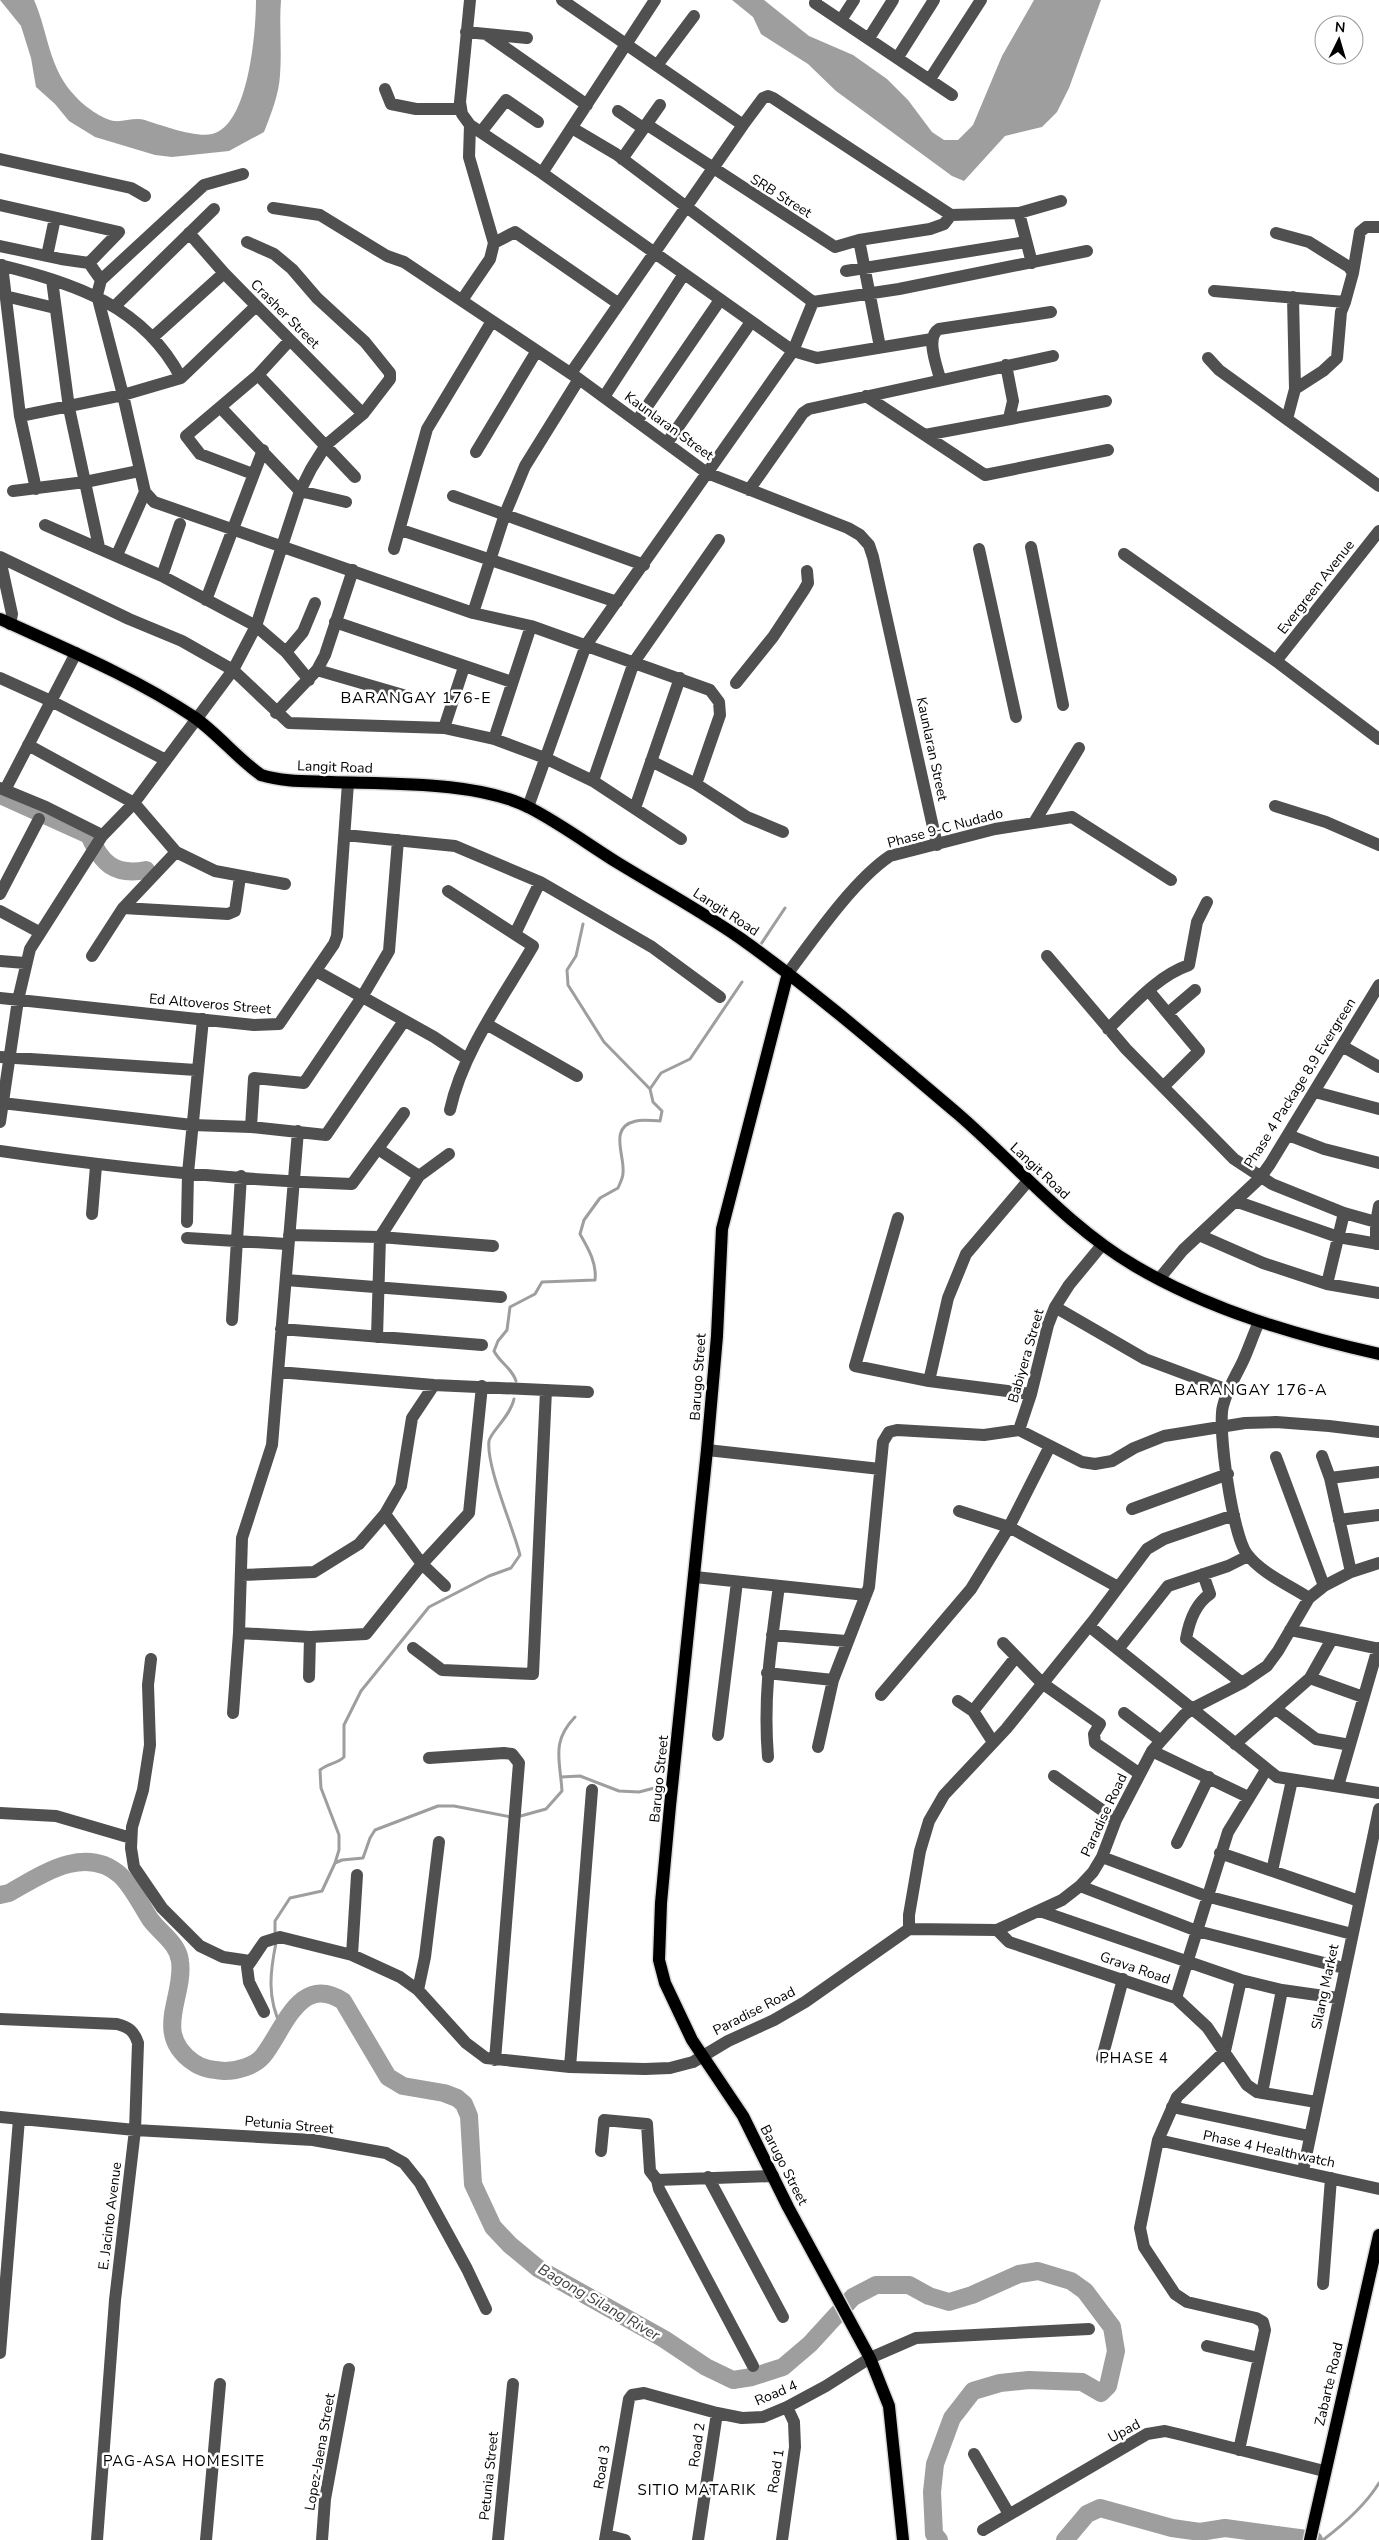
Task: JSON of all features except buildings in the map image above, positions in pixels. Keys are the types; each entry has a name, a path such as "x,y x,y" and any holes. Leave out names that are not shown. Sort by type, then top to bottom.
{"main road":[{"name":"Langit Road","path":"5,621 76,653 156,694 196,719 261,775 274,779 463,790 487,794 528,806 738,937 788,973 965,1121 1028,1181 1102,1245 1159,1279 1259,1322 1309,1338 1379,1354"},
{"name":"Barugo Street","path":"788,973 722,1228 717,1336 695,1577 670,1806 661,1903 659,1960 661,1972 677,2010 702,2057 743,2116 840,2306 870,2358 889,2406 903,2540"},
{"name":"Zabarte Road","path":"1310,2540 1324,2471 1379,2235"}],"street":[{"path":"470,0 460,109 476,129 542,173 792,351 817,358 932,339"},
{"path":"562,0 658,64 743,125"},
{"path":"542,173 628,45 655,0"},
{"path":"816,0 814,3 898,57 952,95"},
{"path":"841,20 854,0"},
{"path":"869,38 893,0"},
{"path":"898,57 934,0"},
{"path":"930,80 981,0"},
{"path":"658,64 694,16"},
{"path":"466,32 527,38"},
{"path":"486,34 588,105"},
{"path":"386,90 391,104 416,109 460,109"},
{"path":"473,613 505,514 525,466 575,376 619,304 762,98 768,96 773,98 951,215 1019,213 1061,200"},
{"path":"462,300 490,259 494,243 469,157 476,129 506,100 538,122"},
{"path":"622,159 660,104"},
{"name":"SRB Street","path":"618,111 645,126 835,247 859,240"},
{"path":"572,128 622,159 813,302 871,294 1087,251"},
{"path":"0,159 131,188 145,196"},
{"path":"243,174 204,185 101,280 97,295 123,395 144,492 154,502 231,530 353,570 473,613 532,626 710,690 717,697 720,715 696,784"},
{"path":"0,205 119,232 89,263"},
{"name":"Kaunlaran Street","path":"273,208 320,215 387,256 404,262 536,352 575,376 707,473 848,528 860,535 869,545 916,741 937,845"},
{"path":"115,306 214,210"},
{"path":"1019,213 1032,263"},
{"path":"880,347 866,267 859,240 930,229 944,224 951,215"},
{"path":"46,256 55,218"},
{"path":"1295,389 1323,372 1337,358 1341,312 1346,302 1353,273 1360,232 1366,227 1379,227"},
{"path":"494,243 515,232 619,304"},
{"name":"Crasher Street","path":"189,233 224,273 363,414"},
{"path":"1276,233 1309,242 1349,267 1353,273"},
{"path":"0,1122 5,1058 25,963 39,932 102,836 134,804 233,670 256,626 300,491 311,468 326,445 363,414 387,384 390,373 365,342 349,329 292,269 274,254 247,242"},
{"path":"846,271 1026,242"},
{"path":"0,246 89,263 101,280"},
{"path":"36,489 20,416 1,265 97,295 115,306 154,337 171,358 181,378"},
{"path":"154,337 224,273"},
{"path":"604,397 684,274"},
{"path":"52,280 69,408 99,547"},
{"path":"1214,291 1293,296 1346,302"},
{"path":"5,296 55,308"},
{"path":"1287,419 1295,389 1293,296"},
{"path":"637,421 720,300"},
{"path":"528,806 586,645 792,351 813,302"},
{"path":"20,416 69,408 181,378 256,306"},
{"path":"940,379 932,339 932,335 939,329 1051,312"},
{"path":"394,549 415,482 427,429 492,321"},
{"path":"667,444 752,322"},
{"path":"253,474 200,454 186,436 222,408 258,375 290,340"},
{"path":"476,452 536,352"},
{"path":"749,490 803,413 817,406 1053,356"},
{"path":"1208,358 1219,370 1379,486"},
{"path":"1006,365 1013,401 1009,418"},
{"path":"258,375 326,445 354,477"},
{"path":"866,396 985,475 1108,450"},
{"path":"925,435 1106,401"},
{"path":"222,408 300,491 346,502"},
{"path":"206,600 263,450"},
{"path":"13,491 85,482 139,471"},
{"path":"117,555 144,492"},
{"path":"453,496 644,564"},
{"path":"162,576 180,524"},
{"path":"45,525 162,576 256,626 313,675 403,695"},
{"path":"400,530 617,602"},
{"name":"Evergreen Avenue","path":"1276,661 1379,531"},
{"path":"593,781 634,662 719,540"},
{"path":"1031,547 1063,705"},
{"path":"979,549 1016,717"},
{"path":"1124,554 1276,661 1379,739"},
{"path":"0,558 12,614 5,621"},
{"path":"0,558 129,619 182,641 233,670 289,724 444,728 494,739 545,758 593,781 681,839"},
{"path":"276,713 313,675 325,655 353,570"},
{"path":"736,683 772,637 804,590 808,583 807,571"},
{"path":"286,652 303,632 316,603"},
{"path":"336,622 512,682"},
{"path":"494,739 532,626"},
{"path":"76,653 3,789 46,807 102,836"},
{"path":"444,728 464,667"},
{"path":"0,678 51,701 166,760"},
{"path":"635,808 680,678"},
{"path":"28,745 134,804 176,852 215,871 285,884"},
{"path":"1035,821 1079,748"},
{"path":"652,761 696,784 747,817 783,832"},
{"name":"Ed Altoveros Street","path":"0,998 254,1025 279,1024 334,944 337,936 348,783"},
{"path":"1275,806 1326,822 1379,845"},
{"name":"Phase 9-C Nudado","path":"788,973 820,930 876,866 890,856 995,829 1035,821 1072,817 1171,880"},
{"path":"0,894 39,819"},
{"path":"345,835 454,846 540,882 652,947 720,997"},
{"path":"251,1127 254,1078 304,1083 362,997 389,951 398,840"},
{"path":"92,956 123,908 176,852"},
{"path":"123,908 228,914 235,911 240,877"},
{"path":"515,934 540,882"},
{"path":"448,891 533,946 467,1060 455,1087 450,1110"},
{"path":"1108,1029 1175,970 1189,966 1197,922 1207,902"},
{"path":"0,911 39,932"},
{"path":"1047,956 1108,1029 1234,1159 1260,1178 1344,1213 1376,1222"},
{"path":"0,961 25,963"},
{"path":"316,971 404,1021 467,1060"},
{"name":"Phase 4 Package 8,9 Evergreen","path":"1159,1279 1199,1236 1260,1178 1342,1046 1375,1001 1379,985"},
{"path":"1168,1013 1195,990"},
{"path":"1149,991 1199,1051 1163,1087"},
{"path":"187,1222 188,1173 196,1070 203,1019"},
{"path":"2,1103 192,1125 251,1127 326,1135 404,1021"},
{"path":"488,1024 576,1076"},
{"path":"1342,1046 1379,1067"},
{"path":"5,1058 196,1070"},
{"path":"1315,1092 1379,1109"},
{"path":"0,1151 96,1166 240,1176 293,1182 352,1184 404,1113"},
{"path":"234,1713 242,1538 272,1445 298,1131"},
{"path":"1288,1135 1324,1149 1379,1163"},
{"path":"378,1149 419,1176"},
{"path":"378,1337 380,1237 419,1176 450,1154"},
{"path":"92,1214 96,1166"},
{"path":"232,1320 240,1176"},
{"path":"929,1381 948,1298 966,1254 1028,1181"},
{"path":"1235,1202 1338,1237 1378,1244 1376,1222 1379,1206"},
{"path":"1327,1284 1344,1213"},
{"path":"898,1218 855,1366 929,1381 1031,1394"},
{"path":"1199,1236 1263,1264 1327,1284 1379,1293"},
{"path":"187,1238 235,1242 380,1237 493,1246"},
{"name":"Babiyera Street","path":"1019,1430 1031,1394 1048,1325 1055,1307 1069,1285 1102,1245"},
{"path":"286,1280 501,1297"},
{"path":"1055,1307 1145,1359 1228,1390"},
{"path":"1259,1322 1228,1390 1222,1408 1221,1426 1234,1515 1238,1535 1248,1556 1258,1565 1309,1598"},
{"path":"281,1329 482,1345"},
{"path":"278,1372 434,1384 588,1392"},
{"path":"240,1575 314,1572 359,1544 385,1514 401,1486 412,1418 434,1384"},
{"path":"239,1633 310,1637 366,1634 422,1564 469,1513 482,1386"},
{"path":"413,1648 442,1670 533,1674 546,1390"},
{"path":"818,1747 833,1680 846,1641 869,1587 880,1469 885,1438 893,1430 984,1435 1019,1430 1082,1462 1101,1464 1149,1441 1180,1433 1221,1426 1276,1422 1379,1432"},
{"path":"881,1695 971,1589 1009,1527 1050,1446"},
{"path":"707,1450 880,1469"},
{"path":"1322,1456 1330,1478 1351,1572"},
{"path":"1276,1457 1324,1586"},
{"path":"1330,1478 1379,1472"},
{"path":"1132,1508 1228,1474"},
{"path":"960,1511 1009,1527 1118,1587"},
{"path":"385,1514 422,1564 445,1586"},
{"path":"909,1928 912,1891 920,1851 929,1821 944,1795 993,1742 1090,1626 1147,1549 1155,1543 1234,1515"},
{"path":"1339,1520 1379,1515"},
{"path":"1119,1648 1165,1588 1228,1566 1248,1556"},
{"name":"Paradise Road","path":"495,2060 570,2067 663,2068 682,2065 702,2057 728,2041 774,2020 805,2002 909,1928 997,1930 1062,1900 1080,1886 1102,1857 1116,1820 1152,1751 1193,1708 1242,1683 1273,1659 1309,1598 1324,1586 1351,1572 1379,1563"},
{"path":"1203,1574 1210,1594 1202,1600 1189,1623 1186,1639 1204,1656 1242,1683"},
{"path":"695,1577 866,1595"},
{"path":"718,1735 737,1582"},
{"path":"768,1757 765,1718 767,1673 779,1586"},
{"path":"1090,1626 1277,1777 1379,1792"},
{"path":"1290,1630 1378,1648 1338,1786"},
{"path":"772,1635 846,1641"},
{"path":"309,1677 310,1637"},
{"path":"1235,1744 1310,1678 1332,1639"},
{"path":"1003,1643 1042,1683 1100,1724 1094,1734 1095,1743 1140,1774"},
{"path":"973,1711 1016,1657"},
{"path":"151,1659 148,1685 150,1745 145,1781 131,1838 132,1857 136,1874 175,1924 200,1946 212,1953 250,1961"},
{"path":"767,1673 833,1680"},
{"path":"1310,1678 1363,1697"},
{"path":"958,1701 973,1711 993,1742"},
{"path":"1276,1709 1316,1739 1350,1745"},
{"path":"1124,1713 1162,1741"},
{"path":"1152,1751 1248,1797"},
{"path":"264,2012 248,1982 247,1974 250,1961 264,1942 276,1937 352,1955 390,1971 418,1990 476,2052 495,2060 519,1763 512,1754 429,1758"},
{"path":"1176,1998 1206,1896 1228,1832 1266,1770"},
{"path":"1054,1776 1116,1820"},
{"path":"1177,1843 1209,1777"},
{"path":"1272,1871 1292,1780"},
{"path":"570,2067 592,1790"},
{"name":"Silang Market","path":"1303,2171 1344,1968 1359,1901 1374,1853 1379,1809"},
{"path":"0,1814 56,1816 131,1838"},
{"path":"418,1990 425,1957 439,1842"},
{"path":"1220,1853 1359,1901"},
{"path":"1102,1857 1206,1896 1352,1934"},
{"path":"352,1955 357,1875"},
{"path":"1080,1886 1197,1931 1344,1968"},
{"path":"1040,1911 1241,1980 1282,1990 1338,1998"},
{"name":"Grava Road","path":"997,1930 1009,1942 1176,1998 1208,2027 1247,2085 1262,2093 1316,2102"},
{"path":"1102,2058 1124,1979"},
{"path":"1239,2450 1265,2330 1263,2322 1256,2318 1187,2302 1175,2294 1144,2247 1140,2228 1158,2142 1172,2107 1180,2093 1225,2051 1241,1980"},
{"path":"1262,2093 1282,1990"},
{"name":"E. Jacinto Avenue","path":"0,2019 117,2024 127,2027 134,2032 138,2042 135,2130 115,2300 97,2540"},
{"path":"1172,2107 1309,2136"},
{"name":"Petunia Street","path":"0,2117 135,2130 313,2140 386,2153 404,2163 420,2182 467,2269 486,2309"},
{"path":"0,2353 19,2118"},
{"path":"601,2151 604,2120 647,2123 650,2170 657,2180 659,2189 753,2366"},
{"name":"Phase 4 Healthwatch","path":"1158,2142 1303,2171 1379,2189"},
{"path":"657,2180 773,2176"},
{"path":"708,2177 782,2317"},
{"path":"1323,2284 1331,2178"},
{"name":"Road 4","path":"629,2399 632,2395 644,2393 716,2413 752,2418 763,2417 787,2407 870,2358 916,2338 1088,2328"},
{"path":"1207,2346 1259,2358"},
{"name":"Lopez-Jaena Street","path":"322,2540 325,2499 350,2369"},
{"path":"206,2540 220,2384"},
{"name":"Petunia Street","path":"498,2540 513,2384"},
{"name":"Road 3","path":"606,2538 629,2399"},
{"name":"Road 1","path":"782,2540 796,2447 794,2422 787,2407"},
{"name":"Road 2","path":"698,2540 716,2413"},
{"name":"Upad","path":"983,2530 1147,2434 1165,2431 1324,2471"},
{"path":"974,2454 1008,2514"},
{"path":"606,2538 625,2540"}],"shaded area":[{"path":"0,0 34,0 54,63 67,86 76,97 94,112 114,121 141,119 178,130 205,135 212,134 225,127 234,114 242,96 252,54 256,0 281,0 281,66 279,82 274,104 264,132 229,151 172,157 155,155 95,137 69,121 55,104 36,87 31,58 21,26"},
{"path":"732,0 764,0 809,36 853,55 887,79 908,100 932,132 944,140 958,140 973,125 1002,56 1034,0 1101,0 1069,88 1057,112 1042,127 1005,136 964,181 952,176 836,91 808,64 761,34 753,17"}],"waterway":[{"path":"0,795 89,835 98,853 117,869 125,871 146,870"},
{"path":"759,947 785,908"},
{"path":"516,1381 512,1373 494,1351 498,1341 507,1330 510,1307 535,1294 542,1282 595,1280 595,1268 589,1250 580,1234 584,1220 600,1198 618,1188 623,1173 620,1143 622,1129 627,1124 636,1121 660,1121 662,1111 653,1102 650,1089 604,1042 568,985 567,970 576,956 583,924"},
{"path":"650,1089 661,1073 690,1059 742,982"},
{"path":"275,1934 275,1921 290,1898 322,1891 335,1863 339,1850 339,1835 321,1788 320,1770 344,1757 344,1725 361,1691 429,1607 489,1576 511,1568 520,1555 496,1481 489,1452 490,1437 509,1412 514,1399"},
{"path":"517,1817 546,1809 562,1791 559,1760 560,1743 567,1726 575,1717"},
{"path":"561,1777 580,1776 619,1791 639,1792 662,1786"},
{"path":"335,1863 342,1860 363,1858 375,1830 438,1806 454,1806 511,1817"},
{"name":"Bagong Silang River","path":"0,1895 9,1893 49,1871 78,1862 92,1862 106,1866 120,1875 150,1919 172,1943 179,1955 180,1974 172,2027 174,2039 181,2051 193,2062 204,2068 230,2071 246,2067 260,2060 294,2008 304,1999 315,1994 328,1994 343,2001 388,2077 403,2086 444,2093 457,2098 464,2104 469,2116 473,2184 493,2227 510,2245 539,2269 664,2339 706,2367 733,2380 752,2377 783,2367 810,2344 853,2297 876,2285 909,2285 929,2296 949,2302 972,2295 1019,2274 1038,2271 1071,2281 1085,2291 1112,2327 1116,2351 1108,2386 1101,2393 1082,2382 1029,2380 1000,2383 973,2391 952,2418 935,2464 932,2492 934,2534 939,2540"},
{"path":"276,1943 271,1985 273,2005 281,2026"},
{"path":"1323,2540 1354,2514 1379,2483"},
{"name":"Bagong Silang River","path":"1065,2540 1087,2514 1100,2508 1172,2528 1200,2532 1225,2528 1314,2540"}],"district":[{"name":"BARANGAY 176-E","path":"416,698"},
{"name":"BARANGAY 176-A","path":"1251,1390"},
{"name":"PHASE 4","path":"1134,2058"},
{"name":"PAG-ASA HOMESITE","path":"184,2461"},
{"name":"SITIO MATARIK","path":"697,2490"}]}
